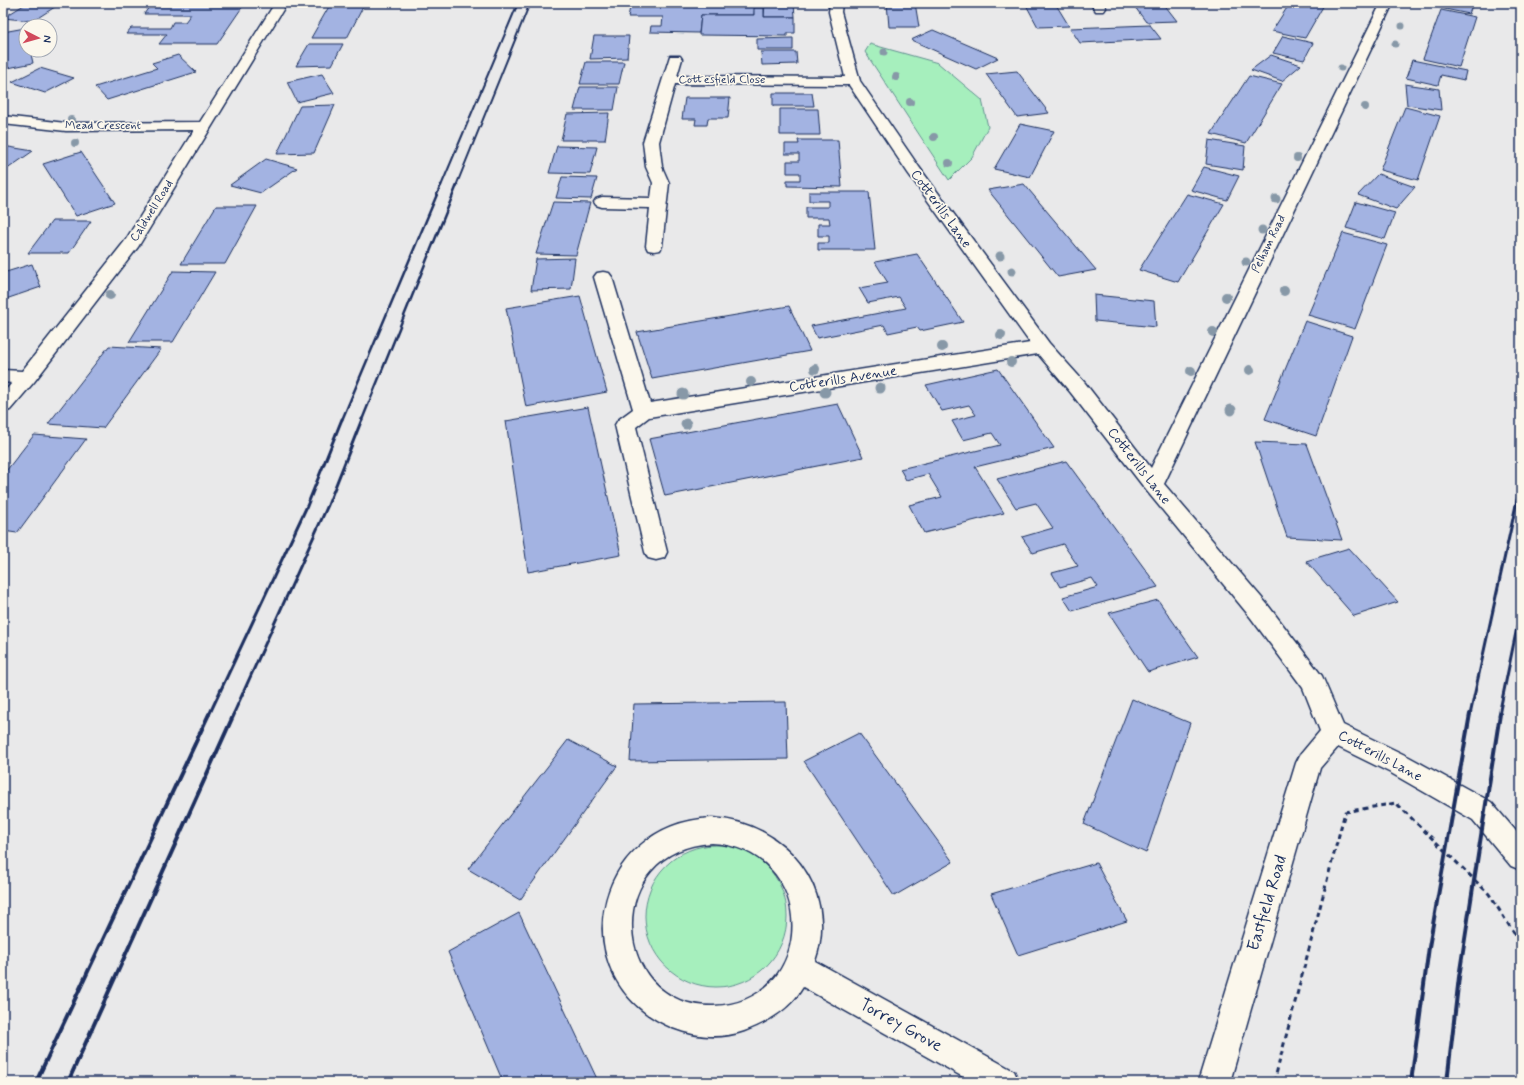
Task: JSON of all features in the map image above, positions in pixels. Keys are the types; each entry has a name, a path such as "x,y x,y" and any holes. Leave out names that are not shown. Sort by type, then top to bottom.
{"street":[{"name":"Caldwell Road","path":"3,405 27,378 132,243 282,3"},
{"name":"Cotterills Lane","path":"836,3 835,12 853,81 912,170 1042,347 1078,388 1153,485 1259,611 1313,683 1334,733 1400,765 1482,811 1520,854"},
{"name":"Pelham Road","path":"1153,485 1387,3"},
{"path":"669,80 675,60"},
{"name":"Cottesfield Close","path":"654,246 661,184 654,167 651,142 669,80 720,79 853,81"},
{"name":"Mead Crescent","path":"3,120 66,127 204,126"},
{"path":"602,202 659,203"},
{"path":"603,277 643,411"},
{"name":"Cotterills Avenue","path":"656,552 625,425 643,411 1042,347"},
{"path":"3,376 27,378"},
{"name":"Eastfield Road","path":"1214,1082 1309,763 1334,733"},
{"path":"712,830 759,840 794,872 810,918 798,968 763,1007 718,1021 711,1023 659,1010 624,972 613,923 630,876 666,843 712,830"},
{"name":"Torrey Grove","path":"798,968 1003,1082"}],"path":[{"path":"1274,1082 1345,812 1396,803 1489,894 1521,944"}],"green space":[{"path":"870,44 938,63 982,100 988,127 972,157 949,180 865,52"},
{"path":"709,845 723,845 750,853 771,871 782,889 786,902 786,930 779,950 761,971 750,979 737,984 723,987 709,987 682,979 661,961 653,950 648,937 645,923 645,909 653,882 671,861 682,853 695,848"}],"building":[{"path":"27,3 61,3 38,18 18,18 18,20 3,18"},
{"path":"152,3 245,3 217,44 159,44 167,34 126,34 131,28 170,28 173,22 185,22 191,14 144,14"},
{"path":"331,3 365,3 347,38 311,38"},
{"path":"631,3 755,3 754,15 701,15 699,33 650,32 651,26 662,26 663,17 628,17"},
{"path":"765,3 794,3 795,17 764,17"},
{"path":"887,3 915,3 919,27 889,27"},
{"path":"1025,3 1055,3 1069,26 1038,27"},
{"path":"1132,3 1163,3 1177,21 1146,22"},
{"path":"1290,3 1325,3 1305,38 1272,31"},
{"path":"1437,3 1473,3 1469,14 1436,7"},
{"path":"754,8 764,8 764,17 795,17 795,33 787,33 787,36 699,35 701,15 754,15"},
{"path":"1441,10 1475,17 1459,67 1423,59"},
{"path":"1150,25 1161,39 1080,43 1070,28"},
{"path":"18,29 18,58 32,58 33,63 3,69 3,32"},
{"path":"933,30 998,58 976,69 911,40"},
{"path":"594,36 629,36 627,58 590,59"},
{"path":"1283,36 1313,43 1304,60 1273,53"},
{"path":"793,38 793,50 757,50 757,39"},
{"path":"309,44 343,44 332,65 296,66"},
{"path":"761,52 796,52 797,64 762,65"},
{"path":"178,55 196,72 107,100 95,87 157,68 152,63"},
{"path":"1271,55 1301,65 1282,81 1251,70"},
{"path":"1412,60 1466,71 1464,80 1441,75 1438,85 1406,78"},
{"path":"586,62 624,62 619,84 580,84"},
{"path":"40,68 74,78 45,93 12,82"},
{"path":"1017,71 1049,113 1017,117 986,74"},
{"path":"322,74 334,93 297,102 287,82"},
{"path":"1249,76 1282,84 1246,143 1211,134"},
{"path":"1405,84 1439,89 1441,110 1407,105"},
{"path":"580,87 618,87 614,110 574,110"},
{"path":"773,93 812,93 814,106 773,106"},
{"path":"685,98 730,98 728,118 708,118 707,125 695,125 696,119 682,119"},
{"path":"335,105 314,153 277,154 300,106"},
{"path":"1405,107 1440,116 1418,180 1380,170"},
{"path":"780,109 818,109 820,135 780,135"},
{"path":"609,113 605,140 561,140 567,114"},
{"path":"1020,124 1054,131 1030,177 994,169"},
{"path":"798,140 838,140 842,187 787,186 787,180 800,180 800,173 787,173 787,161 799,161 799,154 785,154 785,144 799,144"},
{"path":"1209,140 1245,146 1243,170 1206,164"},
{"path":"3,146 33,151 3,172"},
{"path":"557,146 597,147 590,174 549,173"},
{"path":"81,152 115,203 76,216 43,164"},
{"path":"266,159 297,168 261,193 230,185"},
{"path":"1204,167 1239,176 1227,200 1191,190"},
{"path":"1378,174 1415,187 1396,209 1358,195"},
{"path":"562,177 597,178 591,199 556,198"},
{"path":"1024,184 1096,270 1058,277 988,190"},
{"path":"809,192 869,192 875,250 818,250 818,243 829,243 829,236 818,236 818,224 830,224 829,218 806,218 806,207 828,207 828,201 809,201"},
{"path":"1187,194 1224,204 1178,282 1139,270"},
{"path":"553,202 590,203 576,255 536,254"},
{"path":"1356,202 1395,213 1385,239 1346,228"},
{"path":"216,206 257,206 225,264 181,264"},
{"path":"52,221 91,221 69,253 28,253"},
{"path":"1343,233 1387,245 1355,329 1308,315"},
{"path":"917,254 963,322 920,331 917,327 888,333 884,325 817,338 811,326 906,308 899,297 868,303 859,288 888,283 875,262"},
{"path":"575,258 571,289 531,290 536,259"},
{"path":"32,264 41,287 3,300 3,273"},
{"path":"173,271 215,272 173,342 129,342"},
{"path":"1094,295 1154,301 1156,327 1095,321"},
{"path":"580,296 607,392 526,407 506,308"},
{"path":"789,306 810,351 652,379 637,332"},
{"path":"1305,321 1352,336 1316,436 1265,419"},
{"path":"109,346 161,349 103,428 48,424"},
{"path":"998,369 1054,448 975,467 1004,513 924,533 909,505 942,497 928,474 906,480 900,469 1000,445 992,433 963,440 952,421 976,415 969,405 942,411 926,385"},
{"path":"838,404 863,457 665,496 649,439"},
{"path":"588,407 621,555 528,572 506,421"},
{"path":"34,435 86,439 17,533 3,531 3,475"},
{"path":"1255,442 1307,444 1342,540 1287,537"},
{"path":"1066,461 1158,587 1072,611 1063,597 1098,587 1092,578 1060,587 1052,573 1078,566 1063,544 1033,553 1022,537 1053,528 1036,503 1016,508 997,479"},
{"path":"1349,548 1398,602 1354,616 1306,561"},
{"path":"1158,600 1198,657 1148,672 1109,613"},
{"path":"1132,699 1190,723 1146,853 1084,824"},
{"path":"786,702 788,759 630,761 634,704"},
{"path":"859,733 953,862 894,896 804,761"},
{"path":"568,740 617,766 520,900 468,869"},
{"path":"1096,863 1127,921 1018,955 991,894"},
{"path":"519,913 598,1081 597,1082 503,1082 448,952"}],"railway":[{"path":"441,186 518,3"},
{"path":"456,186 530,3"},
{"path":"342,420 441,185"},
{"path":"362,420 457,185"},
{"path":"209,715 307,506 342,419"},
{"path":"233,715 328,505 362,419"},
{"path":"1470,715 1521,482"},
{"path":"1499,715 1521,608"},
{"path":"36,1082 209,714"},
{"path":"68,1082 234,714"},
{"path":"1411,1082 1429,947 1470,714"},
{"path":"1447,1082 1459,977 1500,714"}]}
